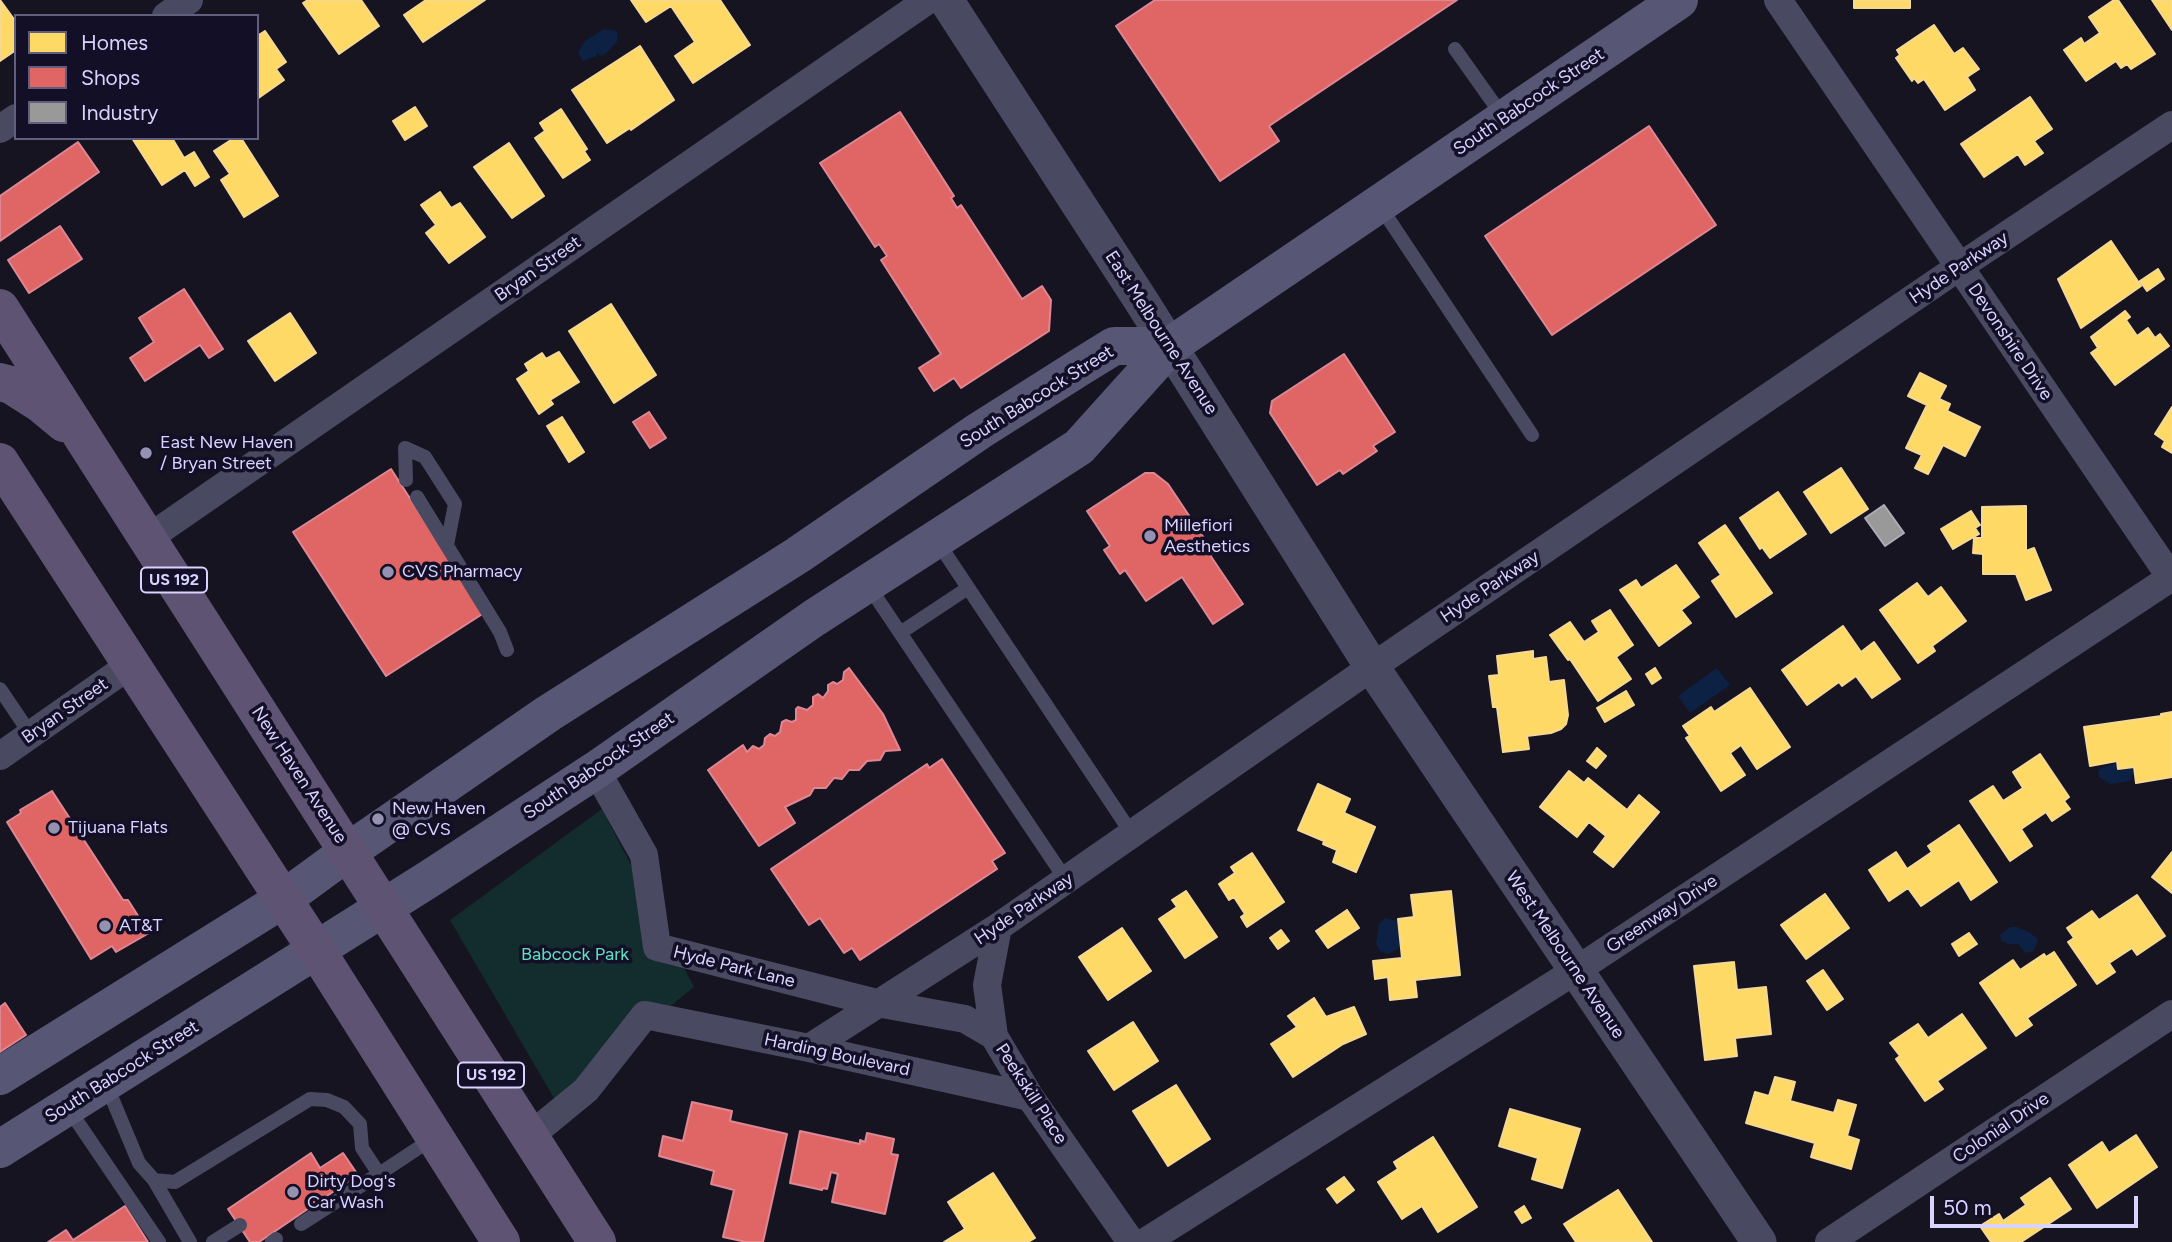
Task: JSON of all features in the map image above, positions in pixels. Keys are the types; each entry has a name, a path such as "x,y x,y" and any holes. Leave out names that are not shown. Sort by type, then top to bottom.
{"main road":[{"name":"South Babcock Street","path":"0,1149 317,951 596,770 867,584 1079,447 1170,346 1679,0"},
{"name":"New Haven Avenue","path":"0,308 597,1242"},
{"name":"South Babcock Street","path":"0,1076 282,900 349,851 591,686 798,555 979,431 1114,346 1170,346"},
{"path":"0,382 41,404 82,437"},
{"path":"0,462 317,951 501,1242"}],"street":[{"path":"169,14 189,0"},
{"name":"Bryan Street","path":"147,539 928,0"},
{"name":"East Melbourne Avenue","path":"946,0 1170,346 1372,667"},
{"name":"Devonshire Drive","path":"1778,0 2172,578"},
{"name":"Hyde Parkway","path":"809,1048 998,928 1372,667 2172,125"},
{"name":"Greenway Drive","path":"1145,1242 1575,971 2172,578"},
{"name":"Bryan Street","path":"0,756 130,665"},
{"name":"West Melbourne Avenue","path":"1372,667 1759,1242"},
{"name":"Hyde Park Lane","path":"596,770 644,855 657,947 877,1003 965,1019 994,1036"},
{"name":"Peekskill Place","path":"998,928 987,985 994,1036 1030,1097 1131,1242"},
{"name":"Colonial Drive","path":"1829,1242 2172,1014"},
{"name":"Harding Boulevard","path":"530,1136 586,1090 645,1015 1030,1097"}],"lane":[{"path":"1455,48 1504,119"},
{"path":"1379,205 1532,435"},
{"path":"405,480 405,448 425,457 455,505 447,545"},
{"path":"417,497 500,632 507,650"},
{"path":"936,540 1132,834"},
{"path":"867,584 1066,880"},
{"path":"900,633 968,588"},
{"path":"0,689 31,735"},
{"path":"105,1083 139,1163 154,1180 190,1242"},
{"path":"154,1180 175,1182 310,1099 327,1100 344,1107 360,1124 356,1151 379,1174"},
{"path":"67,1106 159,1242"},
{"path":"301,1224 435,1138"},
{"path":"214,1242 240,1225"}],"green space":[{"name":"Babcock Park","path":"602,809 694,987 555,1100 450,920"}],"water":[{"path":"604,29 617,31 617,42 605,54 601,56 598,53 583,61 578,53 585,41"},
{"path":"1717,668 1730,685 1690,713 1678,696"},
{"path":"2116,763 2118,771 2132,768 2130,781 2110,784 2099,777 2098,771 2101,768"},
{"path":"1385,918 1397,921 1400,942 1399,949 1388,954 1380,951 1376,944 1379,924"},
{"path":"2010,927 2029,932 2038,939 2034,951 2025,953 2018,944 2001,941 2000,935"}],"building: Homes":[{"path":"0,0 14,19 14,51 0,61"},
{"path":"308,0 361,0 379,26 339,54 303,3"},
{"path":"426,0 485,0 423,42 404,15"},
{"path":"631,0 720,0 750,45 693,83 675,56 695,42 671,6 646,22"},
{"path":"1854,0 1910,0 1910,8 1854,8"},
{"path":"2118,0 2155,54 2131,69 2127,64 2121,68 2116,61 2086,81 2064,50 2081,38 2084,44 2100,33 2089,17"},
{"path":"2152,0 2172,0 2172,30"},
{"path":"1934,25 1954,54 1963,48 1979,69 1967,77 1975,90 1945,110 1924,79 1918,83 1914,78 1912,81 1896,58 1900,55 1897,50"},
{"path":"265,31 286,62 276,69 284,80 259,98 259,35"},
{"path":"640,46 674,100 607,143 572,90"},
{"path":"2030,97 2052,129 2034,141 2043,153 2025,165 2018,154 1984,177 1961,144"},
{"path":"415,107 427,126 405,140 393,121"},
{"path":"561,109 587,149 584,151 590,160 563,178 535,138 545,131 540,123"},
{"path":"133,140 173,140 184,158 194,152 209,177 195,186 185,170 162,185"},
{"path":"231,140 242,140 278,196 244,217 221,180 230,174 214,151"},
{"path":"509,143 544,196 512,218 474,167"},
{"path":"440,192 451,208 460,203 485,237 449,263 426,233 436,225 421,205"},
{"path":"2111,241 2141,286 2081,328 2058,279"},
{"path":"2158,269 2164,279 2147,291 2140,281"},
{"path":"611,304 656,375 614,403 569,331"},
{"path":"2125,311 2130,317 2126,320 2137,336 2148,328 2155,338 2160,334 2169,346 2115,385 2091,353 2098,348 2091,337"},
{"path":"290,313 316,353 275,381 248,341"},
{"path":"559,352 579,382 550,400 553,404 539,414 517,379 529,371 525,364 542,353 546,359"},
{"path":"1920,373 1946,386 1939,399 1950,404 1947,411 1980,427 1965,456 1943,445 1928,474 1915,468 1922,455 1906,448 1927,405 1908,396"},
{"path":"2172,407 2172,453 2162,447 2165,441 2155,434"},
{"path":"562,417 584,452 569,462 547,426"},
{"path":"1841,468 1868,509 1831,533 1804,492"},
{"path":"1778,492 1806,534 1770,558 1762,547 1760,549 1740,518"},
{"path":"2026,506 2026,551 2034,548 2051,590 2026,600 2016,574 1983,574 1983,554 1973,553 1974,538 1982,538 1982,507"},
{"path":"1971,511 1980,525 1975,528 1979,534 1953,549 1941,529"},
{"path":"1725,525 1772,593 1736,617 1712,581 1721,575 1699,543"},
{"path":"1676,565 1699,597 1681,610 1691,623 1659,646 1620,590 1636,580 1641,588"},
{"path":"1917,583 1928,597 1941,587 1966,621 1932,646 1935,651 1918,663 1880,610"},
{"path":"1610,610 1633,645 1616,657 1631,679 1598,701 1550,635 1570,622 1584,642 1599,632 1592,621"},
{"path":"1843,626 1861,652 1874,642 1900,679 1872,698 1856,676 1842,686 1839,682 1807,705 1782,670"},
{"path":"1533,651 1533,659 1546,657 1549,682 1564,680 1568,715 1566,724 1551,733 1527,736 1529,749 1503,752 1497,707 1493,707 1489,676 1499,675 1497,656"},
{"path":"1655,668 1661,678 1652,684 1646,674"},
{"path":"1750,688 1790,747 1757,769 1741,745 1730,753 1745,775 1721,791 1686,738 1690,736 1683,726 1711,707 1714,712"},
{"path":"1626,691 1634,705 1605,722 1597,708"},
{"path":"2172,712 2172,777 2136,783 2134,767 2118,769 2117,761 2090,766 2084,727"},
{"path":"1597,748 1606,756 1596,768 1587,761"},
{"path":"2040,754 2069,797 2064,801 2070,809 2052,821 2046,812 2021,829 2032,846 2010,861 1970,801 1993,786 2003,801 2023,788 2013,772"},
{"path":"1569,771 1584,783 1588,778 1627,810 1639,795 1659,812 1613,867 1594,852 1606,836 1589,822 1577,837 1540,807"},
{"path":"1318,784 1350,799 1344,813 1375,827 1356,872 1333,862 1337,850 1298,830"},
{"path":"1959,825 1997,882 1971,900 1959,880 1921,906 1908,888 1889,901 1869,870 1896,852 1907,869 1932,852 1928,846"},
{"path":"2172,852 2172,893 2152,877"},
{"path":"1252,853 1284,902 1247,927 1241,917 1245,914 1234,897 1229,900 1219,884 1235,873 1231,867"},
{"path":"1186,891 1217,937 1185,958 1159,919 1177,907 1172,900"},
{"path":"1451,891 1460,975 1415,980 1417,997 1390,1000 1388,977 1375,979 1373,961 1402,958 1398,919 1414,917 1411,895"},
{"path":"1825,894 1849,928 1806,959 1781,925"},
{"path":"2137,895 2165,936 2137,955 2132,948 2109,963 2115,972 2097,984 2068,942 2074,938 2067,928 2092,911 2099,920"},
{"path":"1347,910 1359,928 1328,948 1316,931"},
{"path":"1122,928 1151,971 1108,1000 1079,957"},
{"path":"1281,930 1289,941 1278,949 1270,938"},
{"path":"1969,933 1977,944 1959,956 1952,944"},
{"path":"2054,952 2076,985 2027,1018 2032,1025 2016,1036 1980,983 2013,960 2020,970 2044,954 2046,957"},
{"path":"1734,962 1737,990 1766,987 1771,1034 1735,1038 1737,1056 1705,1060 1694,966"},
{"path":"1823,970 1843,999 1827,1010 1807,981"},
{"path":"1314,998 1326,1017 1354,1007 1366,1034 1343,1044 1293,1077 1271,1044 1297,1027 1288,1016"},
{"path":"1962,1014 1986,1048 1937,1081 1943,1089 1925,1101 1896,1059 1900,1056 1890,1043 1918,1024 1928,1038"},
{"path":"1133,1022 1158,1061 1114,1090 1088,1051"},
{"path":"1775,1077 1795,1082 1790,1101 1834,1113 1838,1100 1856,1105 1847,1136 1859,1140 1851,1169 1811,1157 1815,1143 1746,1123 1755,1092 1769,1096"},
{"path":"1176,1085 1210,1139 1168,1166 1133,1111"},
{"path":"1510,1109 1580,1129 1562,1188 1532,1179 1538,1158 1499,1146"},
{"path":"2136,1135 2157,1167 2097,1208 2069,1165 2102,1142 2109,1153"},
{"path":"1433,1137 1477,1207 1438,1232 1422,1206 1402,1219 1378,1182 1398,1169 1394,1162"},
{"path":"993,1173 1035,1238 1028,1242 944,1242 965,1229 948,1202"},
{"path":"1344,1177 1354,1190 1337,1203 1327,1189"},
{"path":"2050,1178 2071,1209 2021,1242 1991,1242 1980,1226 1999,1214 2003,1221 2026,1205 2021,1198"},
{"path":"1618,1190 1652,1242 1576,1242 1564,1224"},
{"path":"1524,1206 1531,1218 1522,1223 1515,1212"}],"building: Shops":[{"path":"1155,0 1457,0 1269,126 1279,141 1220,181 1116,26"},
{"path":"900,112 954,196 951,198 957,208 961,205 1022,299 1042,286 1051,300 1049,331 961,388 954,378 934,391 919,368 941,354 881,260 887,256 879,244 875,247 820,163"},
{"path":"1649,126 1716,225 1552,335 1485,236"},
{"path":"78,142 99,172 0,241 0,196"},
{"path":"60,226 82,259 29,293 8,260"},
{"path":"184,289 223,349 209,358 200,345 145,381 130,358 154,342 139,318"},
{"path":"1344,354 1395,432 1373,446 1377,451 1343,474 1340,470 1317,485 1270,413 1272,401"},
{"path":"649,412 666,438 650,448 633,422"},
{"name":"CVS Pharmacy","path":"391,469 484,613 386,676 293,532"},
{"path":"1145,473 1154,473 1168,484 1214,553 1210,555 1243,604 1213,624 1182,577 1146,601 1125,570 1120,574 1104,550 1110,546 1087,511"},
{"path":"849,668 883,714 900,750 885,751 880,760 867,761 859,770 849,770 842,779 834,778 826,788 814,788 810,795 785,807 795,823 759,846 708,770 743,745 747,752 753,746 759,749 764,745 765,738 780,732 782,722 796,720 798,707 807,710 813,705 813,697 818,694 823,698 828,691 828,685 843,680 844,672"},
{"path":"942,759 1005,853 992,861 997,869 860,960 852,948 844,953 820,918 809,925 771,869 927,764 929,768"},
{"path":"52,791 123,900 128,900 149,933 116,952 112,946 91,959 7,822 21,813 20,810"},
{"path":"5,1003 26,1035 0,1052 0,1007"},
{"path":"692,1102 732,1111 730,1121 787,1134 763,1242 746,1242 723,1237 734,1190 711,1184 714,1171 659,1156 663,1136 683,1141"},
{"path":"800,1131 860,1144 860,1140 865,1142 867,1133 894,1139 891,1154 898,1155 885,1214 832,1202 838,1174 831,1172 827,1189 822,1190 790,1183"},
{"name":"Dirty Dog's Car Wash","path":"311,1153 320,1168 343,1153 358,1175 259,1242 250,1242 228,1209"},
{"path":"125,1206 148,1242 48,1242 66,1230 73,1240"}],"building: Industry":[{"path":"1884,505 1904,533 1885,546 1865,518"}],"place":[{"name":"East New Haven / Bryan Street","path":"146,453"},
{"name":"Millefiori Aesthetics","path":"1150,536"},
{"name":"CVS Pharmacy","path":"388,572"},
{"name":"New Haven @ CVS","path":"378,819"},
{"name":"Tijuana Flats","path":"54,828"},
{"name":"AT&T","path":"105,926"},
{"name":"Dirty Dog's Car Wash","path":"293,1192"}]}
